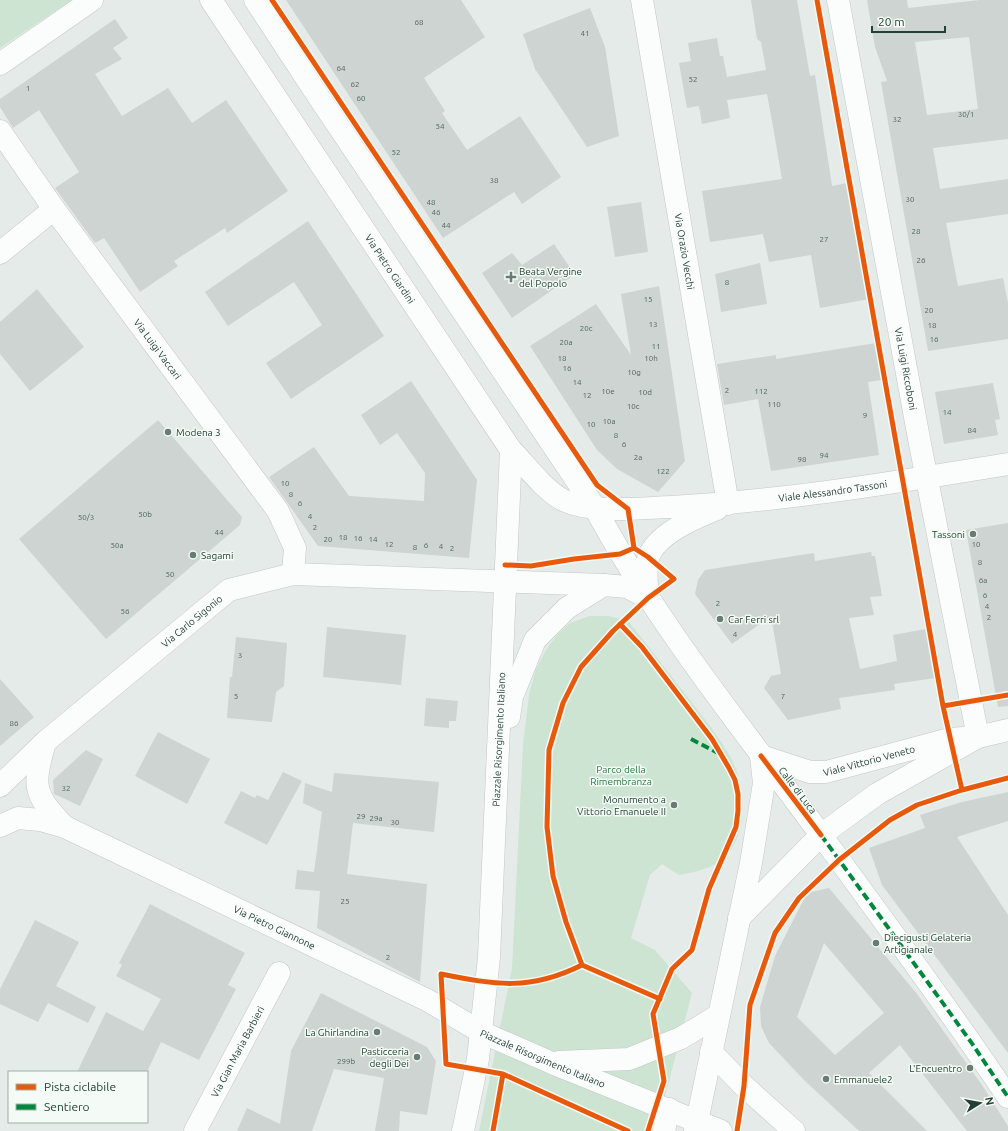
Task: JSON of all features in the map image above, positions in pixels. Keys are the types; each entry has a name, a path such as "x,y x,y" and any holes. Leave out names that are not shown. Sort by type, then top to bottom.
{"street":[{"path":"0,64 92,0"},
{"name":"Via Pietro Giardini","path":"211,0 511,450 539,480 563,500 595,508"},
{"name":"Via Orazio Vecchi","path":"642,0 728,504"},
{"name":"Via Luigi Riccoboni","path":"838,0 926,477 978,737"},
{"path":"260,2 314,90 595,508 620,554 648,598 761,756 764,782 751,864 738,918 696,1126"},
{"name":"Via Luigi Vaccari","path":"0,131 54,208 278,511 295,548 293,574"},
{"path":"0,254 54,208"},
{"name":"Piazzale Risorgimento Italiano","path":"511,450 504,582 498,778 489,957 481,1032 552,1063 669,1110 696,1126 721,1131"},
{"name":"Viale Alessandro Tassoni","path":"595,508 628,509 728,504 880,485 1008,464"},
{"name":"Viale Alessandro Tassoni","path":"648,598 646,578 648,557 662,539 684,524 728,504"},
{"name":"Via Carlo Sigonio","path":"0,786 45,742 229,590 293,574 504,582"},
{"path":"504,582 627,587 648,598"},
{"path":"498,778 512,697 535,640 567,608 604,585"},
{"name":"Viale Vittorio Veneto","path":"761,756 810,772 826,772 949,739 978,737 1008,730"},
{"name":"Viale Vittorio Veneto","path":"821,835 877,794 978,737"},
{"name":"Via Pietro Giannone","path":"45,742 38,767 36,786 46,807 65,827"},
{"name":"Calle di Luca","path":"761,756 821,835 971,1042 1008,1097"},
{"name":"Via Pietro Giannone","path":"0,826 18,818 40,820 65,827 427,1000 481,1032"},
{"path":"738,918 821,835"},
{"name":"Via Gian Maria Barbieri","path":"195,1131 279,973"},
{"path":"552,1063 629,1059 681,1038 719,1015"},
{"path":"463,1131 478,1059 481,1032"},
{"path":"711,1052 744,1086 794,1131"},
{"path":"664,1131 669,1110"}],"green space":[{"path":"0,0 72,0 0,48"},
{"name":"Parco della Rimembranza","path":"589,616 609,616 628,621 713,730 728,752 737,771 742,797 741,824 732,849 724,858 714,865 679,875 662,864 650,875 631,938 655,950 692,993 656,1131 479,1131 512,968 523,745 529,694 536,669 546,650 557,635 570,623"}],"building":[{"path":"286,0 461,0 485,37 424,78 445,111 442,113 467,150 520,116 561,177 522,204 514,192 443,238"},
{"path":"751,0 797,0 810,76 815,75 832,186 847,183 869,299 820,308 811,255 769,262 763,234 710,242 702,191 782,179 772,121 767,94 727,100 730,118 702,124 699,106 687,108 679,63 691,61 688,43 717,38 720,56 723,56 727,77 766,70 761,42 757,39"},
{"path":"867,0 907,0 908,8 980,0 1008,0 1008,139 933,148 940,189 1008,179 1008,214 946,223 958,286 1003,278 1008,303 1008,339 928,351 881,82 887,81 875,47","holes":["969,37 978,109 927,115 915,42"]},
{"path":"590,8 605,47 619,136 587,147 535,69 523,34"},
{"path":"115,19 128,38 113,48 122,59 95,74 122,116 168,88 192,123 226,100 288,191 227,233 225,228 174,261 178,266 140,292 104,238 95,243 55,188 79,172 39,110 13,128 0,107 0,99"},
{"path":"641,202 648,252 615,257 607,207"},
{"path":"308,221 384,336 291,399 266,363 322,325 294,282 228,326 205,292"},
{"path":"554,244 571,269 571,277 512,318 482,273 512,253 522,265"},
{"path":"760,263 767,304 721,312 715,274"},
{"path":"659,286 685,461 658,492 617,469 597,450 530,346 596,304 631,355 621,294"},
{"path":"37,289 84,347 30,391 0,354 0,322"},
{"path":"876,343 882,380 868,382 879,455 771,471 758,399 724,405 717,364 776,355 776,359"},
{"path":"411,381 477,480 469,558 318,546 269,477 314,447 349,496 424,501 425,473 397,433 380,445 361,415"},
{"path":"993,383 1000,419 995,420 998,435 944,444 935,392"},
{"path":"158,420 242,517 240,525 106,639 19,539"},
{"path":"1008,523 1008,706 998,707 966,530"},
{"path":"871,552 872,556 875,556 882,596 870,597 874,615 849,618 860,669 897,661 893,635 926,629 935,678 894,684 895,690 839,698 841,709 788,720 764,688 771,676 781,674 771,616 732,644 695,594 698,580 705,570 814,553 815,561"},
{"path":"327,627 406,635 401,685 323,677"},
{"path":"236,637 287,643 284,686 276,692 272,722 227,718 230,677 232,677"},
{"path":"0,679 34,717 0,746"},
{"path":"426,698 458,701 456,721 449,721 449,728 424,726"},
{"path":"158,732 210,759 187,804 135,776"},
{"path":"86,750 103,759 80,806 54,794 53,780"},
{"path":"283,772 302,781 267,845 224,823 241,791 255,798 257,795 268,800"},
{"path":"334,773 439,782 434,832 353,823 347,874 427,884 420,982 317,928 320,891 295,889 297,870 314,872 322,812 303,803 305,783 332,792"},
{"path":"1008,792 1008,821 957,837 1008,915 1008,1053 882,885 869,848 925,828 920,815 962,802"},
{"path":"829,888 917,994 982,1085 1008,1126 1008,1131 967,1131 900,1045 869,1073 927,1131 859,1131 805,1081 769,1043 761,1026 760,1007 775,956 807,893","holes":["824,943 884,1013 835,1055 797,1017"]},
{"path":"150,904 245,953 228,985 236,989 199,1060 161,1042 147,1071 77,1071 106,1012 143,1031 161,999 116,976 122,965 119,963"},
{"path":"35,920 79,942 56,986 96,1007 88,1023 48,1003 38,1022 0,1004 0,989"},
{"path":"321,993 427,1047 436,1061 427,1115 400,1111 399,1131 375,1131 384,1078 334,1069 312,1131 237,1131 247,1108 280,1124 291,1051"}],"marked path":[{"path":"691,739 720,754"},
{"path":"821,835 971,1042 1008,1097"}],"cycle path":[{"path":"272,0 597,485 628,509 634,548 648,557 674,579 648,598 613,631 581,667 563,703 549,750 547,827 553,876 566,922 582,965 546,979 529,982 496,983 441,974 446,1064 503,1074"},
{"path":"817,0 943,706 962,790"},
{"path":"505,565 531,566 620,554 634,548"},
{"path":"620,624 642,647 712,739 735,780 738,794 736,827 709,889 692,950 672,969 653,1014 664,1081 648,1131"},
{"path":"943,706 1008,695"},
{"path":"761,756 821,835"},
{"path":"737,1131 744,1086 750,1005 775,933 799,898 839,860 890,820 917,805 962,790 1008,778"},
{"path":"582,965 660,999"},
{"path":"493,1131 503,1074 628,1131"}],"place":[{"name":"Beata Vergine del Popolo","path":"511,277"},
{"name":"Modena 3","path":"168,432"},
{"name":"Tassoni","path":"973,534"},
{"name":"Sagami","path":"193,555"},
{"name":"Car Ferri srl","path":"720,619"},
{"name":"Monumento a Vittorio Emanuele II","path":"674,805"},
{"name":"Diecigusti Gelateria Artigianale","path":"876,943"},
{"name":"La Ghirlandina","path":"377,1032"},
{"name":"Pasticceria degli Dei","path":"417,1057"},
{"name":"L'Encuentro","path":"970,1068"},
{"name":"Emmanuele2","path":"826,1079"}]}
